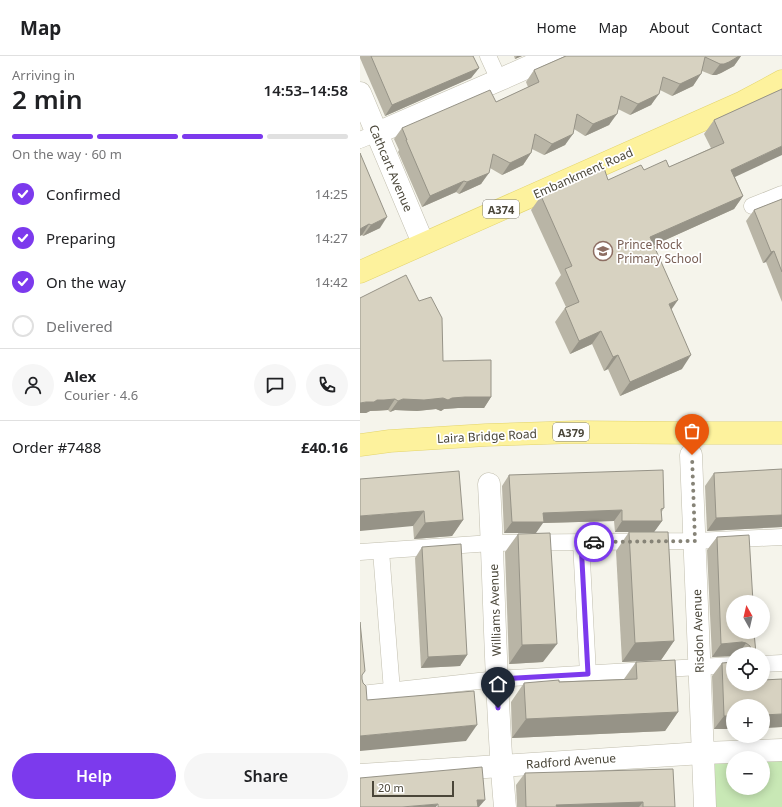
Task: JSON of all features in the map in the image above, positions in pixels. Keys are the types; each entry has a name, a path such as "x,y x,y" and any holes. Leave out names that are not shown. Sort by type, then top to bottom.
{"main road":[{"name":"Embankment Road","path":"360,272 743,102 782,81"},
{"name":"Laira Bridge Road","path":"360,445 390,441 486,435 577,432 782,433"}],"street":[{"path":"368,136 553,56"},
{"name":"Cathcart Avenue","path":"360,93 368,136 423,243"},
{"name":"Risdon Avenue","path":"692,455 705,807"},
{"name":"Williams Avenue","path":"489,484 501,766 505,807"},
{"name":"Radford Avenue","path":"360,775 703,753 782,750"}],"lane":[{"path":"488,56 499,80"},
{"path":"752,206 782,194"},
{"path":"360,552 492,543 695,541 782,537"},
{"path":"581,542 588,674"},
{"path":"381,551 392,691"},
{"path":"770,664 782,663"},
{"path":"360,694 497,679 726,665"}],"green space":[{"path":"770,761 782,761 782,807 716,807 714,762 726,762 726,795 770,795"}],"building":[{"path":"371,56 473,56 479,68 392,105"},
{"path":"566,56 739,56 724,64 720,64 705,57 701,74 680,84 663,77 659,94 638,104 621,96 617,114 593,124 577,114 573,134 552,144 535,134 531,153 510,163 493,154 489,173 467,182 464,181 430,196 402,128 490,90 496,102 539,82 534,70"},
{"path":"782,89 782,146 731,170 743,196 650,237 678,300 669,304 691,355 630,382 618,355 613,357 601,331 579,341 565,308 579,302 565,269 572,266 541,196 604,168 608,180 641,165 644,170 666,160 669,167 724,143 714,120"},
{"path":"360,153 387,217 360,229"},
{"path":"782,199 782,272 774,251 771,252 754,210"},
{"path":"406,275 419,301 431,297 442,318 443,361 491,360 491,397 465,397 452,398 448,400 443,398 424,400 403,399 398,401 395,399 360,403 360,298"},
{"path":"782,469 782,515 716,518 714,473"},
{"path":"663,470 664,508 661,509 662,521 622,521 622,510 543,513 544,522 512,522 509,475"},
{"path":"459,471 463,520 425,523 424,511 360,516 360,479"},
{"path":"629,532 668,532 674,641 635,643"},
{"path":"550,533 557,644 522,645 518,534"},
{"path":"749,535 753,595 726,595 726,639 755,639 755,647 750,647 746,643 742,642 721,644 717,537"},
{"path":"461,544 467,655 428,657 422,547"},
{"path":"360,622 365,671 362,675 362,679 366,686 367,700 474,691 477,725 360,736"},
{"path":"675,660 678,712 526,719 524,683 559,680 559,682 637,679 636,662"},
{"path":"722,663 726,663 726,691 770,691 770,680 782,679 782,714 770,715 770,699 726,699 726,716 724,716"},
{"path":"482,767 485,800 477,800 478,807 438,807 438,804 402,807 360,807 360,778"},
{"path":"673,769 675,807 643,807 643,802 556,805 557,807 526,807 525,773"}],"way so far":[{"path":"594,542 695,541 692,455"}],"place":[{"name":"Prince Rock Primary School","path":"603,251"}],"route":[{"path":"498,708 497,679 588,674 581,542 594,542"}]}
